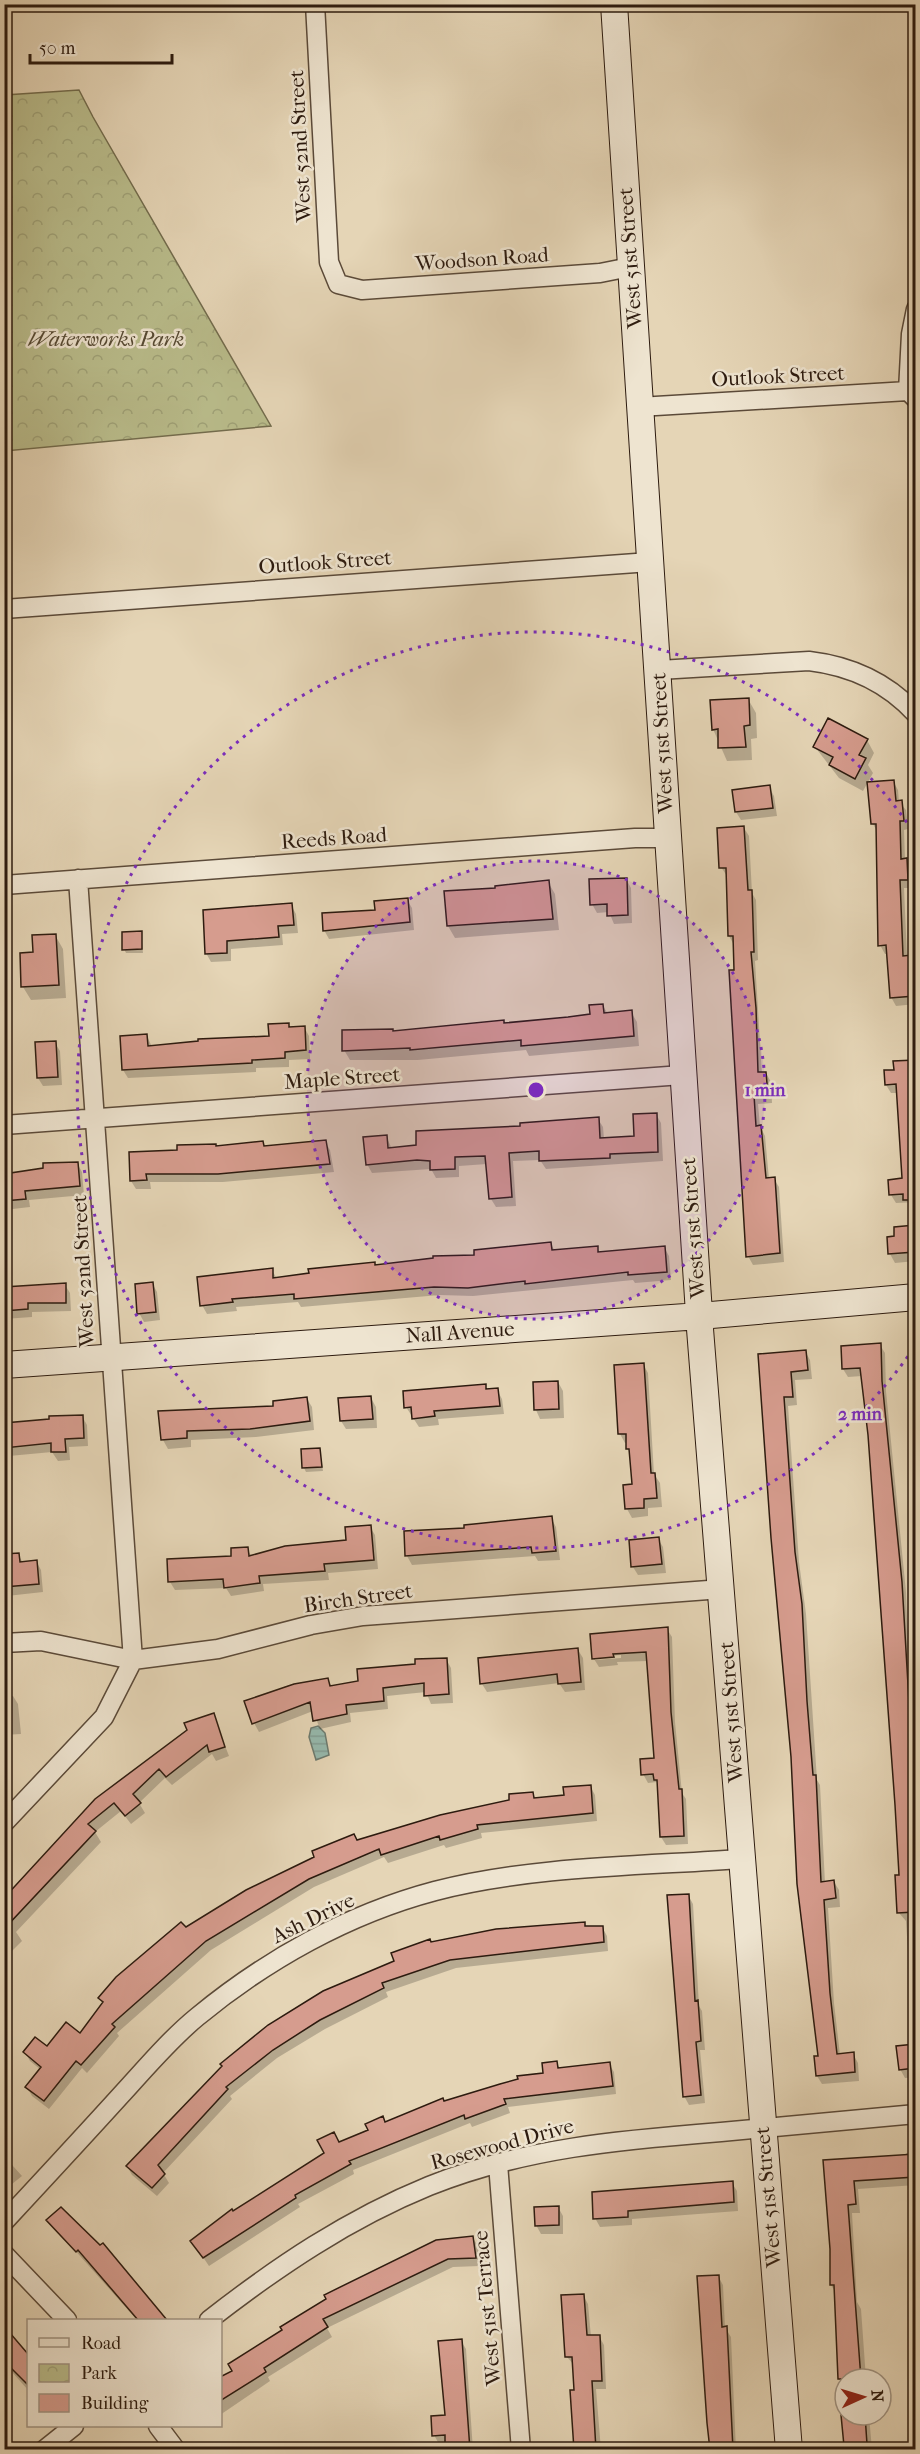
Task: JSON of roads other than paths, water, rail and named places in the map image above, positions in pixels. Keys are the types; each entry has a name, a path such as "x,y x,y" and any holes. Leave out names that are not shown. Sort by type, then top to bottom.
{"street":[{"name":"West 52nd Street","path":"315,4 329,262 338,284"},
{"name":"West 51st Street","path":"614,4 639,407 659,670 682,1075 789,2450"},
{"name":"Woodson Road","path":"338,284 362,290 600,273 630,267"},
{"path":"912,395 911,334 915,309"},
{"name":"Outlook Street","path":"639,407 912,395"},
{"name":"Outlook Street","path":"4,609 650,562"},
{"path":"659,670 798,662 832,664 873,680 892,692 915,714"},
{"name":"Reeds Road","path":"4,885 623,838 667,838"},
{"name":"West 52nd Street","path":"78,879 133,1660"},
{"name":"Maple Street","path":"4,1125 682,1075"},
{"name":"Nall Avenue","path":"4,1365 700,1316 915,1297"},
{"name":"Birch Street","path":"4,1643 41,1641 133,1660 218,1649 311,1625 363,1616 722,1589"},
{"path":"4,1823 104,1718 133,1660"},
{"name":"Ash Drive","path":"4,2222 162,2050 195,2018 247,1979 307,1942 391,1905 436,1891 494,1880 742,1859"},
{"name":"Rosewood Drive","path":"210,2319 301,2252 371,2212 429,2186 498,2164 580,2145 915,2114"},
{"name":"West 51st Terrace","path":"498,2164 521,2450"},
{"path":"4,2254 66,2319"},
{"path":"44,2450 73,2427"},
{"path":"159,2427 176,2450"}],"water":[{"path":"318,1726 325,1733 329,1755 316,1760 309,1737 311,1728"}],"park label":[{"name":"Waterworks Park","path":"106,339"}]}
